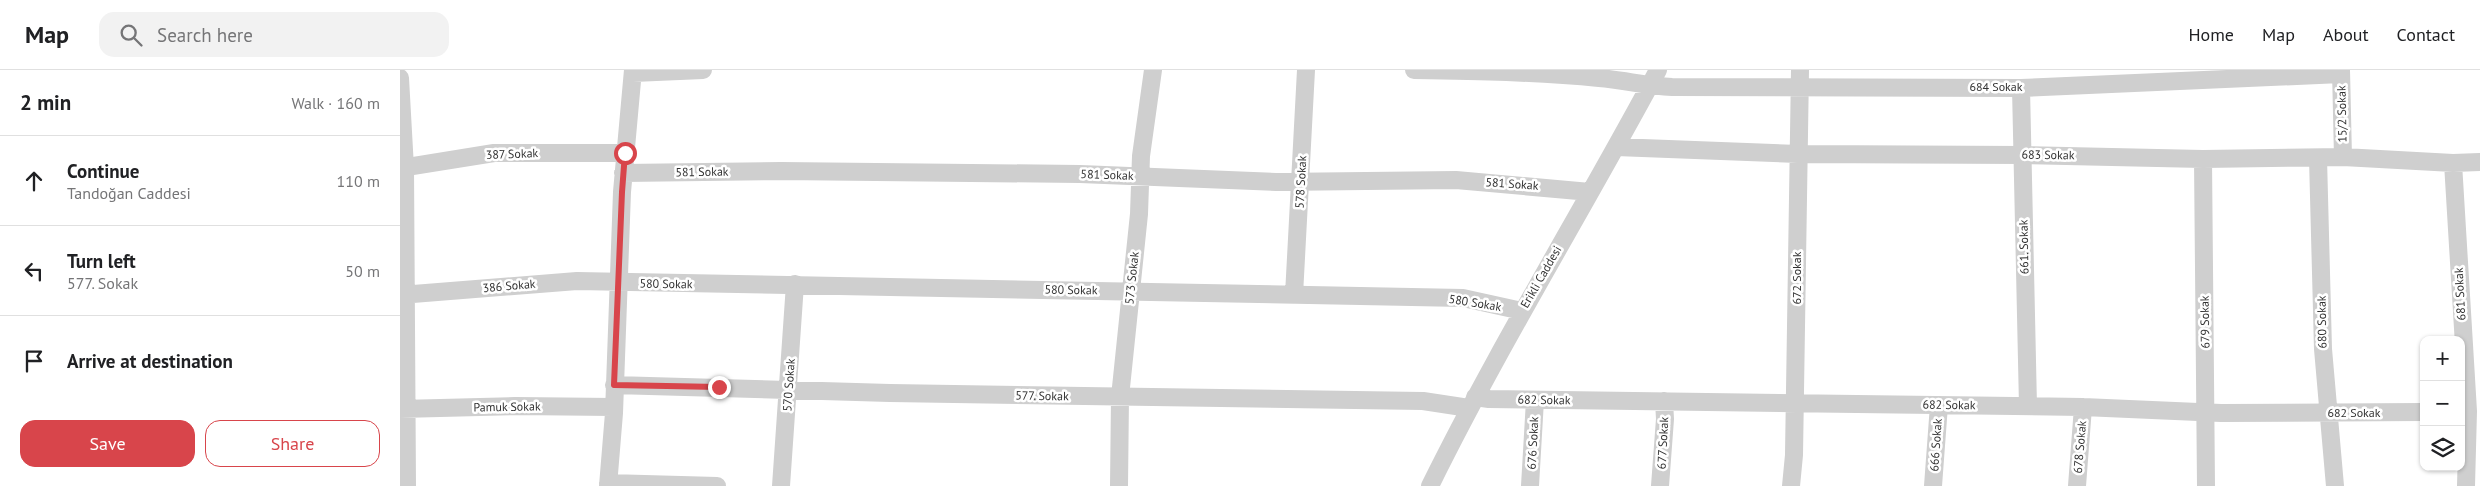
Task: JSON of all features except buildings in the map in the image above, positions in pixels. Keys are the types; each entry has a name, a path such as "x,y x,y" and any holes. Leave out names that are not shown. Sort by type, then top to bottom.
{"street":[{"path":"703,70 633,71 623,173 614,407 608,484 717,486"},
{"name":"573 Sokak","path":"1119,486 1120,397 1139,214 1140,176 1153,70"},
{"name":"578 Sokak","path":"1294,295 1302,182 1306,70"},
{"name":"684 Sokak","path":"1414,70 1512,71 1601,78 1649,86 1800,78 2021,88 2341,72"},
{"name":"Erikli Caddesi","path":"1430,486 1472,402 1658,70"},
{"name":"15/2 Sokak","path":"2341,72 2343,157"},
{"path":"400,78 403,409 407,486"},
{"name":"672 Sokak","path":"1791,486 1800,78"},
{"name":"661. Sokak","path":"2021,88 2024,155 2028,406"},
{"name":"683 Sokak","path":"1616,147 1798,154 2024,155 2203,159 2343,157 2453,163 2480,162"},
{"name":"387 Sokak","path":"402,168 494,153 625,153"},
{"name":"680 Sokak","path":"2318,158 2323,349 2327,413 2335,486"},
{"name":"679 Sokak","path":"2203,159 2206,486"},
{"name":"681 Sokak","path":"2453,163 2470,411 2466,486"},
{"name":"581 Sokak","path":"623,173 781,170 1140,176 1302,182 1456,180 1590,192"},
{"name":"386 Sokak","path":"402,295 577,281 618,283"},
{"name":"580 Sokak","path":"618,283 795,284 1463,298 1522,311"},
{"name":"570 Sokak","path":"781,486 795,284"},
{"name":"577. Sokak","path":"614,385 1120,397 1472,402"},
{"name":"682 Sokak","path":"1472,402 1534,400 1664,401 2083,407 2206,412 2420,412"},
{"name":"676 Sokak","path":"1530,486 1535,422 1534,400"},
{"name":"677 Sokak","path":"1660,486 1665,419 1664,401"},
{"name":"666 Sokak","path":"1933,486 1940,405"},
{"name":"Pamuk Sokak","path":"403,409 515,406 614,407"},
{"name":"678 Sokak","path":"2077,486 2083,407"}],"route":[{"path":"625,153 614,385 719,387"}]}
